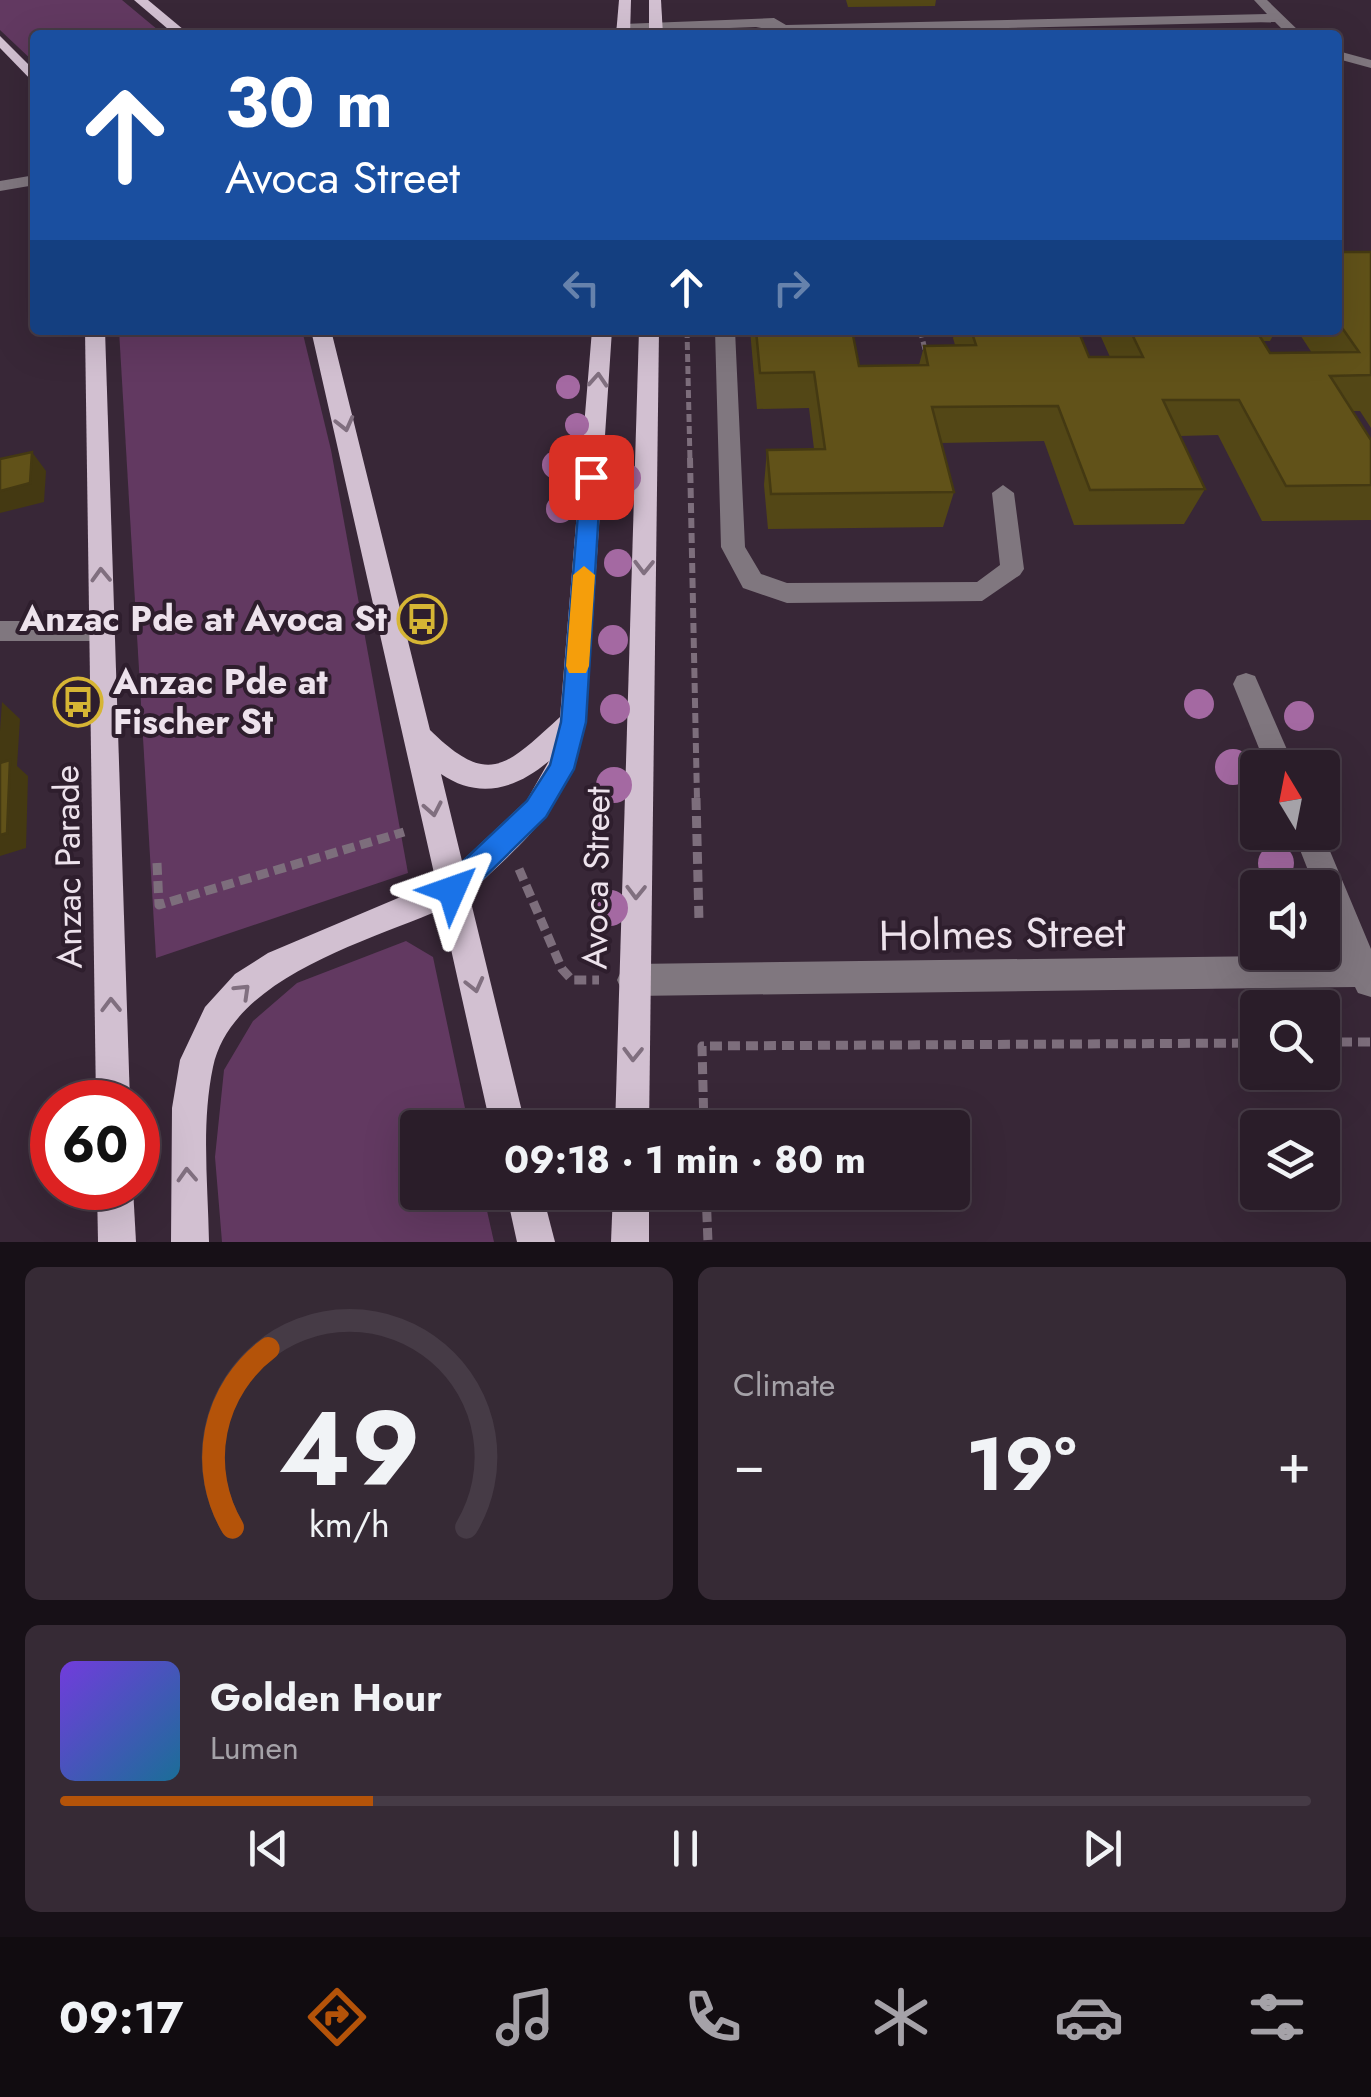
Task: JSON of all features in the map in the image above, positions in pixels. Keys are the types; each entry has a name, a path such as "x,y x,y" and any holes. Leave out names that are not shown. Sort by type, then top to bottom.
{"main road":[{"path":"140,0 177,30"},
{"path":"623,30 625,0"},
{"path":"655,0 656,30"},
{"path":"0,40 30,74"},
{"name":"Anzac Parade","path":"95,335 112,1080"},
{"path":"321,335 420,738 505,1110"},
{"path":"190,1242 188,1108 197,1060 216,1020 246,986 279,964 452,890 536,809 561,769 573,722 602,335"},
{"name":"Avoca Street","path":"632,1110 649,335"},
{"path":"420,738 441,762 460,775 483,779 507,775 531,762 573,722"},
{"path":"115,1210 116,1242"},
{"path":"528,1210 536,1242"},
{"path":"630,1210 630,1242"}],"street":[{"path":"1260,0 1290,30"},
{"path":"671,30 761,24 823,28 1277,18"},
{"path":"1104,20 1112,30"},
{"path":"1342,56 1371,64"},
{"path":"0,186 30,181"},
{"path":"725,335 732,547 752,581 787,593 982,591 1012,568 1003,494"},
{"path":"0,631 102,630"},
{"path":"1246,684 1274,750"},
{"path":"1315,850 1369,976"},
{"name":"Holmes Street","path":"634,980 1369,976"}],"path":[{"path":"688,335 699,922"},
{"path":"921,335 927,358"},
{"path":"157,863 158,905 404,832"},
{"path":"518,868 532,893 555,964 572,980 634,980"},
{"path":"1340,1042 1371,1042"},
{"path":"704,1110 702,1046 1240,1043"},
{"path":"707,1210 708,1242"}],"shaded area":[{"path":"0,0 122,0 158,30 30,30 30,58 0,30"},
{"path":"119,335 303,335 331,450 408,873 156,958"},
{"path":"406,941 433,957 465,1110 400,1110 400,1210 487,1210 494,1242 222,1242 215,1157 224,1070 253,1021 297,983"}],"building":[{"path":"1342,252 1371,252 1371,375 1330,376 1371,440 1371,485 1286,486 1239,400 1163,400 1205,489 1090,490 1058,406 932,407 954,492 771,494 767,450 825,449 814,372 760,373 756,335 853,335 859,366 928,365 924,346 976,345 973,335 1080,335 1089,357 1143,357 1132,335 1259,335 1270,353 1359,352 1342,328"},
{"path":"32,452 30,483 0,491 0,459"},
{"path":"10,760 7,833 0,835 0,763"}],"slow traffic":[{"path":"577,666 584,575"}],"place":[{"name":"Anzac Pde at Avoca St","path":"422,619"},
{"name":"Anzac Pde at Fischer St","path":"78,702"}],"route":[{"path":"452,890 536,809 561,769 573,722 591,477"}]}
